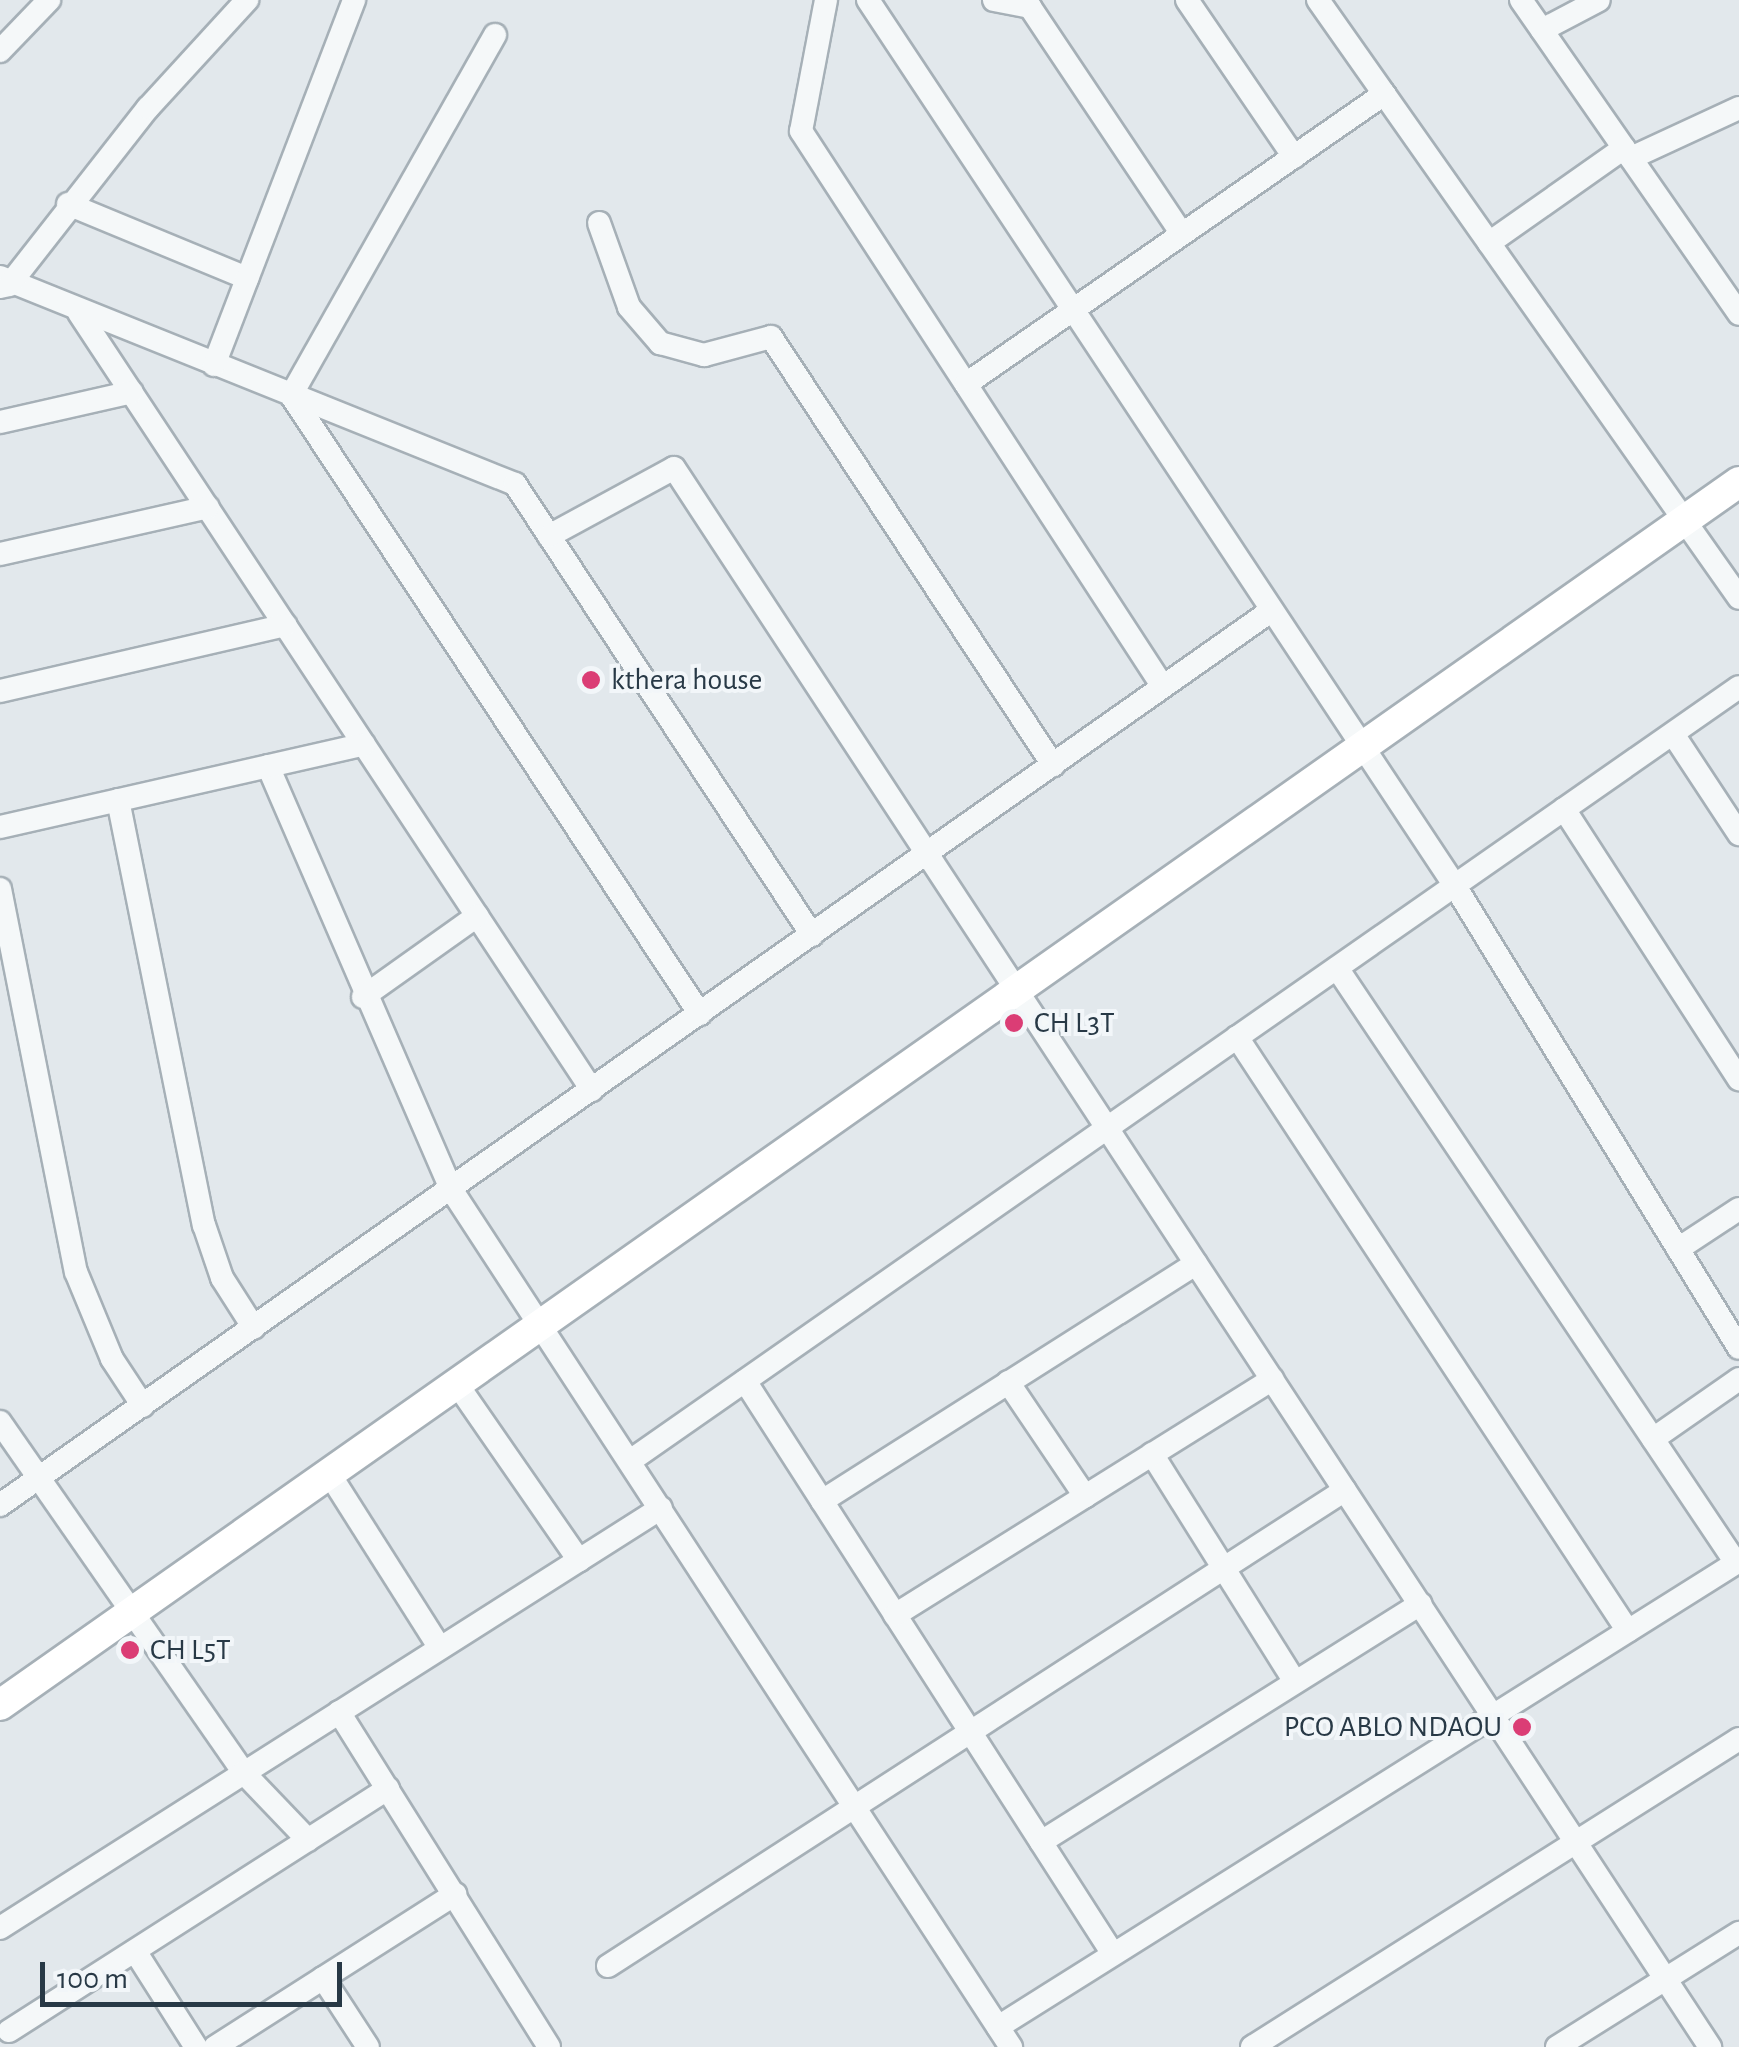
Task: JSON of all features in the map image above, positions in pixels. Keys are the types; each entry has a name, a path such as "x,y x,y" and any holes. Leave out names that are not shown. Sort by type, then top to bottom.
{"street":[{"path":"0,51 49,0"},
{"path":"247,0 3,283 515,484 812,935"},
{"path":"214,366 354,0"},
{"path":"826,0 802,132 1163,687"},
{"path":"868,0 1455,886 1739,1348"},
{"path":"994,0 1030,7 1182,234"},
{"path":"1187,0 1294,157"},
{"path":"1318,0 1739,598"},
{"path":"1521,0 1627,153 1729,280 1739,314"},
{"path":"1542,30 1599,0"},
{"path":"291,396 495,35"},
{"path":"966,384 1384,94"},
{"path":"1489,243 1627,153 1739,108"},
{"path":"68,204 247,278"},
{"path":"599,223 630,307 660,343 685,354 704,354 771,337 1052,765"},
{"path":"80,313 592,1090"},
{"path":"0,422 132,392"},
{"path":"291,396 700,1014"},
{"path":"549,536 674,468 1710,2047"},
{"path":"0,1705 332,1478 1682,518 1739,482"},
{"path":"0,554 208,508"},
{"path":"0,1506 1272,610"},
{"path":"0,691 285,624"},
{"path":"630,1462 1739,688"},
{"path":"1673,734 1739,834"},
{"path":"0,826 364,744"},
{"path":"268,766 363,997 451,1189 1011,2047"},
{"path":"118,800 204,1226 222,1278 254,1328"},
{"path":"1564,809 1739,1079"},
{"path":"0,889 76,1272 112,1359 143,1406"},
{"path":"363,997 477,916"},
{"path":"998,2027 1737,1562 1337,968"},
{"path":"1238,1038 1628,1631"},
{"path":"1678,1249 1739,1209"},
{"path":"822,1500 1196,1264"},
{"path":"1653,1440 1739,1378"},
{"path":"895,1616 1272,1379"},
{"path":"745,1381 1113,1954"},
{"path":"1008,1382 1085,1496"},
{"path":"459,1388 579,1560"},
{"path":"0,1422 129,1616 243,1772 308,1840"},
{"path":"1152,1454 1295,1682"},
{"path":"332,1478 440,1648"},
{"path":"608,1966 1345,1490"},
{"path":"0,1928 660,1508"},
{"path":"1041,1842 1420,1604"},
{"path":"340,1712 549,2047"},
{"path":"1252,2047 1739,1739"},
{"path":"9,2032 388,1789"},
{"path":"215,2047 456,1894"},
{"path":"1557,2047 1739,1933"},
{"path":"135,1951 196,2047"},
{"path":"324,1978 368,2047"}],"place":[{"name":"kthera house","path":"591,680"},
{"name":"CH L3T","path":"1014,1023"},
{"name":"CH L5T","path":"130,1650"},
{"name":"PCO ABLO NDAOU","path":"1522,1727"}]}
